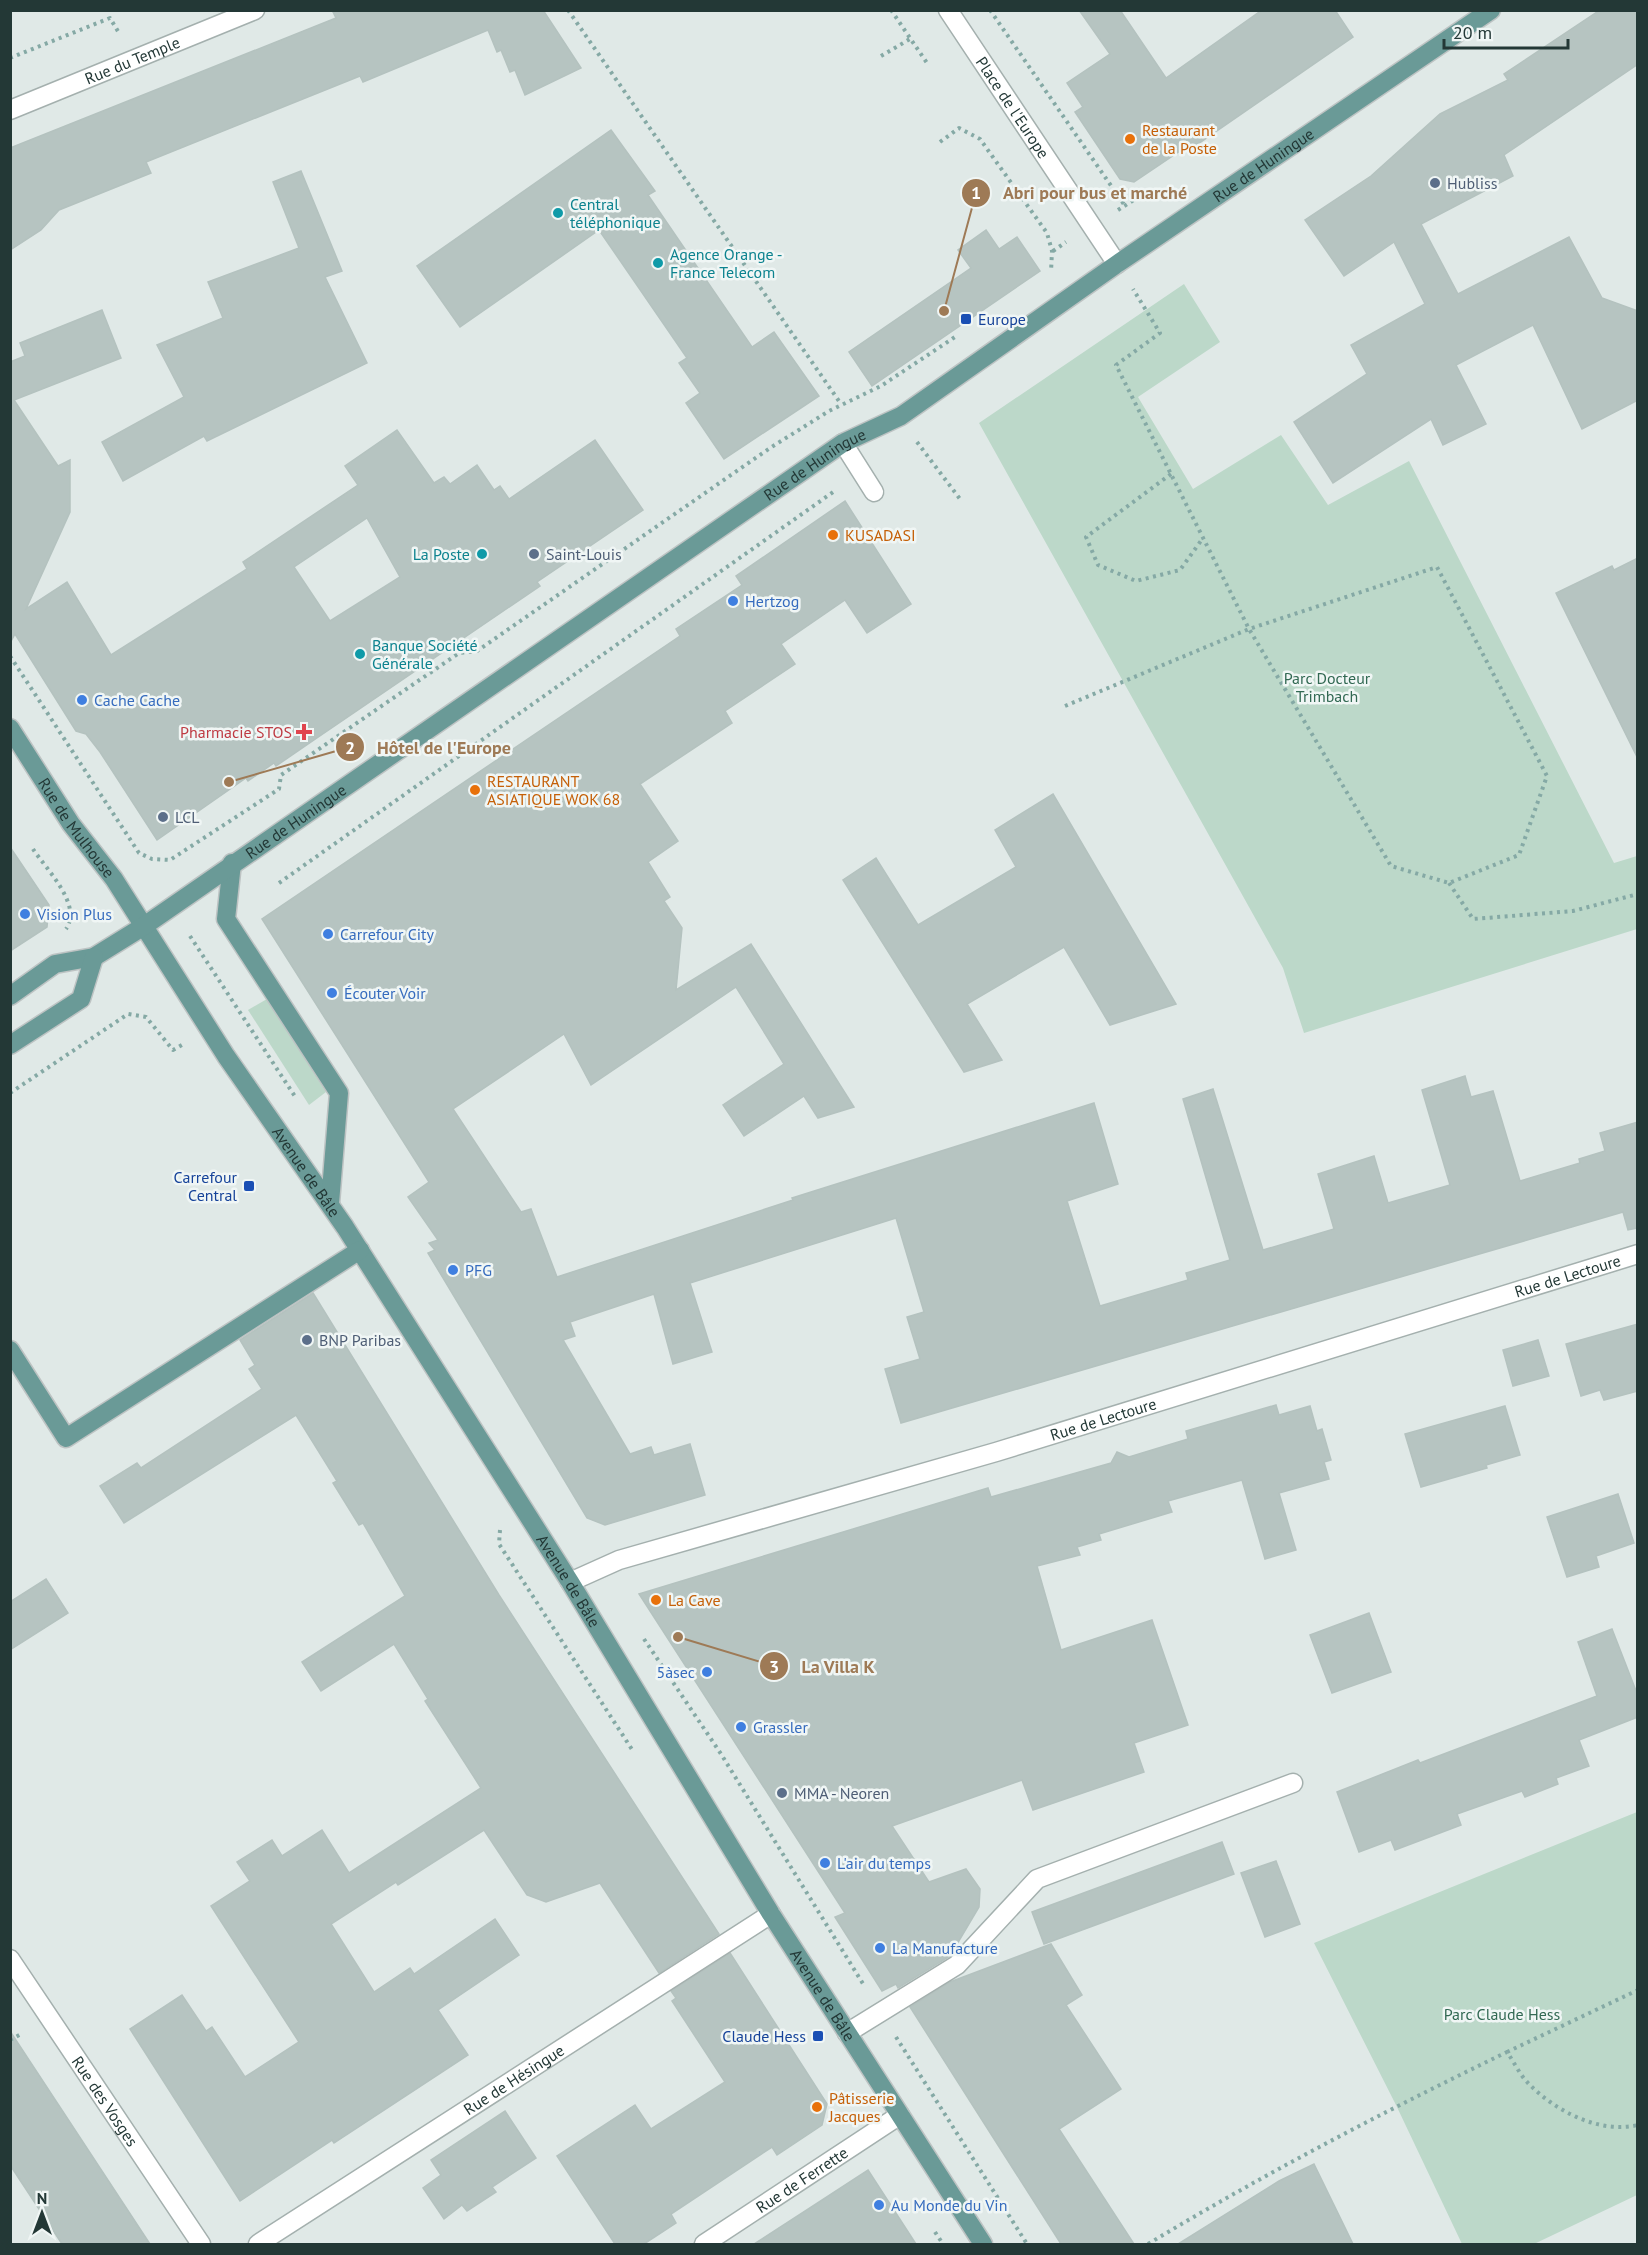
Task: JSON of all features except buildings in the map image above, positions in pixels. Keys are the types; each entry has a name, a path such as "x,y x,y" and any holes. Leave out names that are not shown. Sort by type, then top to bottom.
{"main road":[{"name":"Rue de Huningue","path":"94,957 144,926 843,443 901,416 1117,264 1491,10"},
{"name":"Rue de Mulhouse","path":"10,728 70,824 114,879 144,926"},
{"path":"232,864 226,920 339,1093 330,1203"},
{"name":"Avenue de Bâle","path":"144,926 208,1029 330,1203 570,1582 771,1914 983,2244"},
{"path":"10,996 55,964 94,957 81,999 10,1046"},
{"path":"10,1350 66,1438 360,1251"}],"street":[{"name":"Rue du Temple","path":"10,110 255,10"},
{"name":"Place de l'Europe","path":"948,10 1117,264"},
{"path":"843,443 874,492"},
{"name":"Rue de Lectoure","path":"570,1582 618,1560 996,1452 1638,1254"},
{"path":"847,2033 957,1965 1037,1879 1293,1783"},
{"name":"Rue de Hésingue","path":"258,2244 771,1914"},
{"name":"Rue des Vosges","path":"10,1959 201,2244"},
{"name":"Rue de Ferrette","path":"704,2244 900,2115"}],"path":[{"path":"568,10 841,405"},
{"path":"891,10 927,63"},
{"path":"990,10 1125,206"},
{"path":"10,58 110,18 134,58"},
{"path":"881,56 910,39"},
{"path":"940,142 959,128 980,139 1047,233 1052,251 1051,273 1042,279"},
{"path":"1113,213 1140,196"},
{"path":"1052,251 1067,242"},
{"path":"1065,706 1249,628 1437,567 1546,776 1520,855 1449,883 1391,866 1249,628 1116,364 1160,333 1117,264"},
{"path":"10,656 139,853 152,859 170,860 279,789 281,775 459,653 477,651 770,448 841,405 881,386 966,329"},
{"path":"914,437 960,499"},
{"path":"1171,474 1086,537 1098,565 1136,581 1180,570 1203,538"},
{"path":"279,883 810,508"},
{"path":"33,849 69,903 68,928 58,934"},
{"path":"1449,883 1473,919 1573,911 1638,894"},
{"path":"10,1093 128,1014 146,1017 173,1050 208,1029"},
{"path":"1148,2244 1396,2105 1638,1990"},
{"path":"1507,2052 1528,2083 1575,2118 1624,2128 1638,2125"}],"green space":[{"name":"Parc Docteur Trimbach","path":"1184,284 1220,342 1138,397 1193,489 1281,435 1328,505 1409,461 1614,863 1637,856 1637,929 1304,1033 1283,968 979,423"},
{"path":"267,999 326,1092 309,1105 248,1010"},
{"name":"Parc Claude Hess","path":"1637,1812 1637,2195 1534,2244 1462,2244 1396,2105 1314,1943"}],"place":[{"name":"Restaurant de la Poste","path":"1130,139"},
{"name":"Hubliss","path":"1435,183"},
{"name":"Central téléphonique","path":"558,213"},
{"name":"Agence Orange - France Telecom","path":"658,263"},
{"name":"Abri pour bus et marché","path":"944,311"},
{"name":"Europe","path":"966,319"},
{"name":"KUSADASI","path":"833,535"},
{"name":"La Poste","path":"482,554"},
{"name":"Saint-Louis","path":"534,554"},
{"name":"Hertzog","path":"733,601"},
{"name":"Banque Société Générale","path":"360,654"},
{"name":"Cache Cache","path":"82,700"},
{"name":"Pharmacie STOS","path":"304,732"},
{"name":"Hôtel de l'Europe","path":"229,782"},
{"name":"RESTAURANT ASIATIQUE WOK 68","path":"475,790"},
{"name":"LCL","path":"163,817"},
{"name":"Vision Plus","path":"25,914"},
{"name":"Carrefour City","path":"328,934"},
{"name":"Écouter Voir","path":"332,993"},
{"name":"Carrefour Central","path":"249,1186"},
{"name":"PFG","path":"453,1270"},
{"name":"BNP Paribas","path":"307,1340"},
{"name":"La Cave","path":"656,1600"},
{"name":"La Villa K","path":"678,1637"},
{"name":"5àsec","path":"707,1672"},
{"name":"Grassler","path":"741,1727"},
{"name":"MMA - Neoren","path":"782,1793"},
{"name":"L'air du temps","path":"825,1863"},
{"name":"La Manufacture","path":"880,1948"},
{"name":"Claude Hess","path":"818,2036"},
{"name":"Pâtisserie Jacques","path":"817,2107"},
{"name":"Au Monde du Vin","path":"879,2205"}]}
